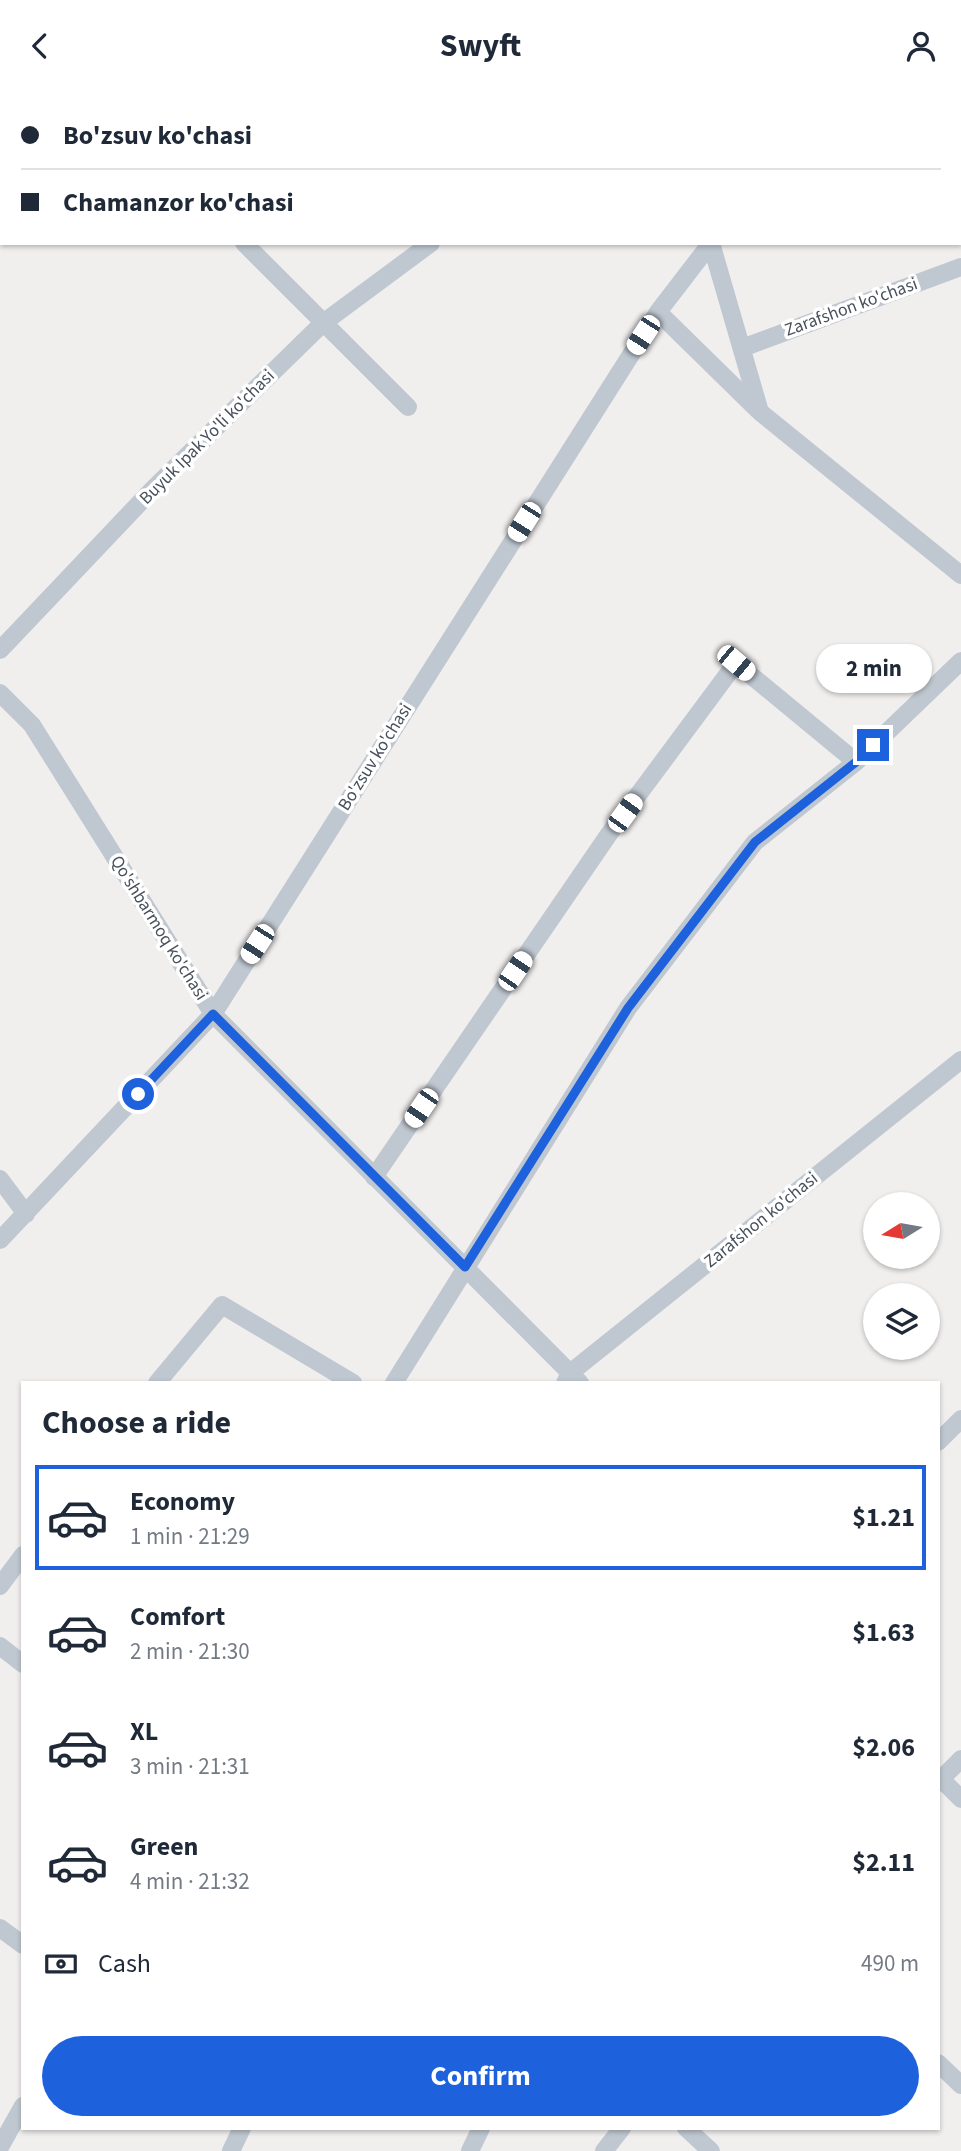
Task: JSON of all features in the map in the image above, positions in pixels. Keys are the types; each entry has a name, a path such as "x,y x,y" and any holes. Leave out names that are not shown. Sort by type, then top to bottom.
{"street":[{"path":"246,245 408,407"},
{"name":"Buyuk Ipak Yo'li ko'chasi","path":"0,650 152,490 323,323 428,245"},
{"name":"Bo'zsuv ko'chasi","path":"0,1240 213,1014 658,312 709,245"},
{"path":"712,245 760,412"},
{"name":"Zarafshon ko'chasi","path":"742,348 961,267"},
{"path":"658,312 760,412 961,575"},
{"path":"395,1381 628,1008 755,842 856,762 961,661"},
{"path":"374,1177 609,834 736,663 856,762"},
{"name":"Qo'shbarmoq ko'chasi","path":"0,693 32,725 213,1014 465,1267 572,1379"},
{"name":"Zarafshon ko'chasi","path":"572,1379 961,1059"},
{"path":"0,1179 26,1214"},
{"path":"159,1381 222,1305 350,1381"},
{"path":"940,1440 961,1419"},
{"path":"0,1586 21,1558"},
{"path":"0,1646 21,1662"},
{"path":"961,1759 940,1781 961,1799"},
{"path":"0,1928 21,1944"},
{"path":"940,2065 961,2085"},
{"path":"0,2147 21,2110"},
{"path":"231,2151 241,2130"},
{"path":"470,2151 480,2130"},
{"path":"604,2151 620,2130"},
{"path":"688,2130 711,2151"}],"route":[{"path":"138,1094 213,1014 465,1267 628,1008 755,842 856,762 873,745"}]}
